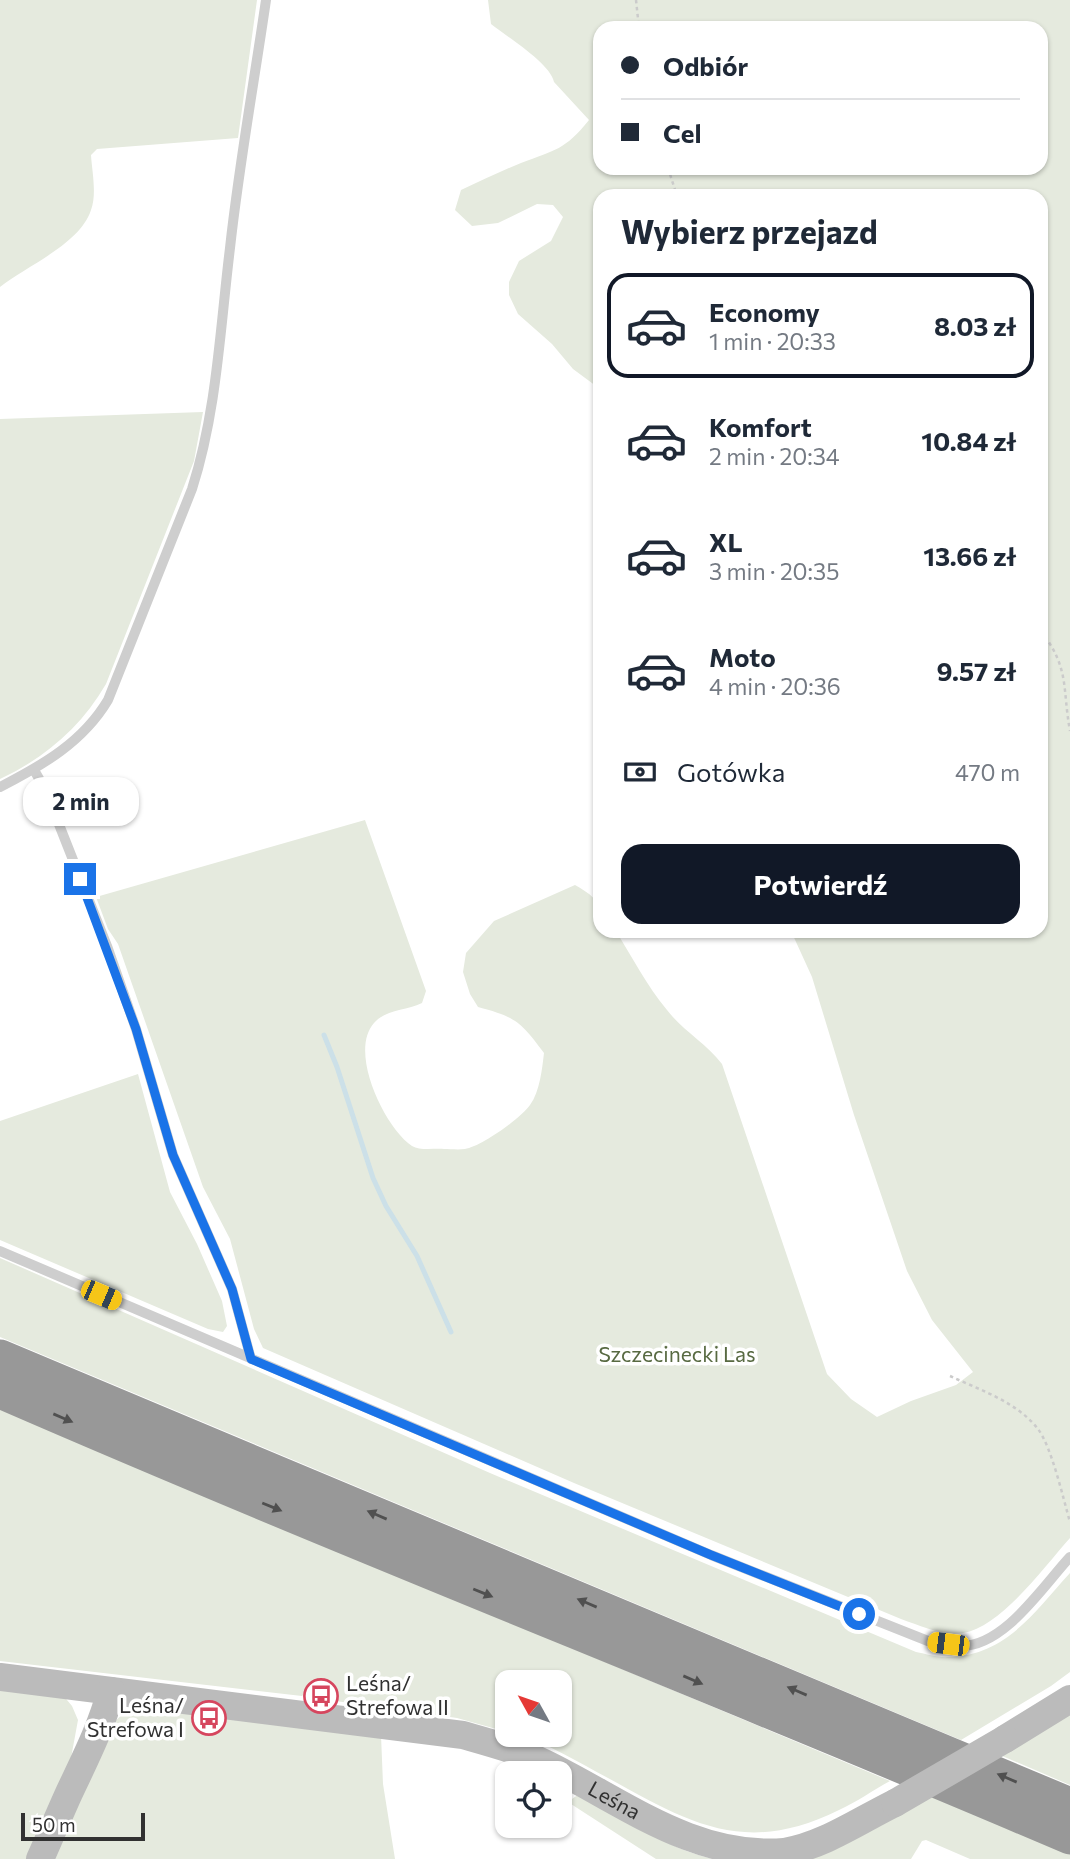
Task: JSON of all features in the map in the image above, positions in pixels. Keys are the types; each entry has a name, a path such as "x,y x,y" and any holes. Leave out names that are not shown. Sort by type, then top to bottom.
{"highway":[{"path":"0,1357 1070,1805"},
{"path":"0,1391 216,1485 504,1601 1070,1837"}],"street":[{"name":"Leśna","path":"0,1677 463,1735 503,1746 535,1759 662,1829 693,1843 723,1850 760,1853 785,1852 814,1844 895,1802 1070,1699"},
{"path":"40,1859 69,1794 104,1690"}],"lane":[{"path":"0,787 34,770 87,730 108,700 192,489 210,415 239,177 266,0"},
{"path":"34,770 45,789 107,946 136,1029 173,1155 232,1289 251,1359"},
{"path":"0,1251 711,1555 933,1643 963,1646 989,1639 1010,1624 1070,1557"}],"path":[{"path":"636,0 638,21"},
{"path":"1048,639 1065,667 1070,731"},
{"path":"950,1376 1006,1402 1026,1416 1040,1431 1070,1522"}],"green space":[{"path":"0,0 257,0 238,138 97,149 91,155 94,197 85,222 65,244 0,287"},
{"name":"Szczecinecki Las","path":"488,0 1070,0 1070,1538 1007,1608 992,1620 963,1633 939,1632 901,1619 574,1483 263,1348 254,1329 230,1239 203,1187 118,944 108,929 96,897 365,820 426,991 422,1003 384,1015 374,1023 367,1036 367,1070 381,1107 402,1137 412,1146 423,1149 465,1149 490,1138 530,1105 538,1087 544,1053 517,1022 478,1007 470,994 463,972 466,953 494,921 575,885 593,898 593,938 620,938 667,1010 722,1064 827,1374 851,1399 877,1417 956,1385 973,1372 932,1320 907,1271 854,1115 812,977 794,938 1048,938 1048,189 593,189 593,384 573,369 552,344 518,314 509,295 509,282 519,261 551,241 563,217 553,205 537,204 498,223 472,226 455,210 461,190 559,148 573,138 589,120 554,82 545,67 491,24"},
{"path":"203,412 194,461 106,684 85,714 60,740 32,761 0,779 0,419"},
{"path":"138,1074 170,1192 222,1301 227,1326 223,1332 208,1329 0,1240 0,1121"},
{"path":"0,1258 490,1473 916,1652 949,1657 987,1649 1018,1629 1070,1573 1070,1672 961,1740 0,1337"},
{"path":"0,1409 890,1781 846,1807 806,1824 775,1831 747,1832 720,1828 666,1809 550,1747 572,1747 572,1670 495,1670 495,1729 457,1718 314,1698 314,1695 302,1696 0,1661"},
{"path":"0,1685 62,1694 72,1706 78,1720 71,1758 29,1859 0,1859"},
{"path":"141,1705 381,1735 383,1784 395,1859 52,1859 114,1722"},
{"path":"1070,1712 1070,1785 1000,1755"},
{"path":"579,1794 586,1795 663,1841 713,1859 656,1859 572,1805 572,1799"},
{"path":"931,1796 1070,1854 1070,1859 970,1859 926,1840 922,1841 911,1859 802,1859"}],"waterway":[{"path":"324,1035 373,1178 386,1206 417,1256 451,1332"}],"place":[{"name":"Leśna/ Strefowa II","path":"321,1696"},
{"name":"Leśna/ Strefowa I","path":"209,1718"}],"route":[{"path":"80,879 136,1029 173,1155 232,1289 251,1359 711,1555 859,1614"}]}
